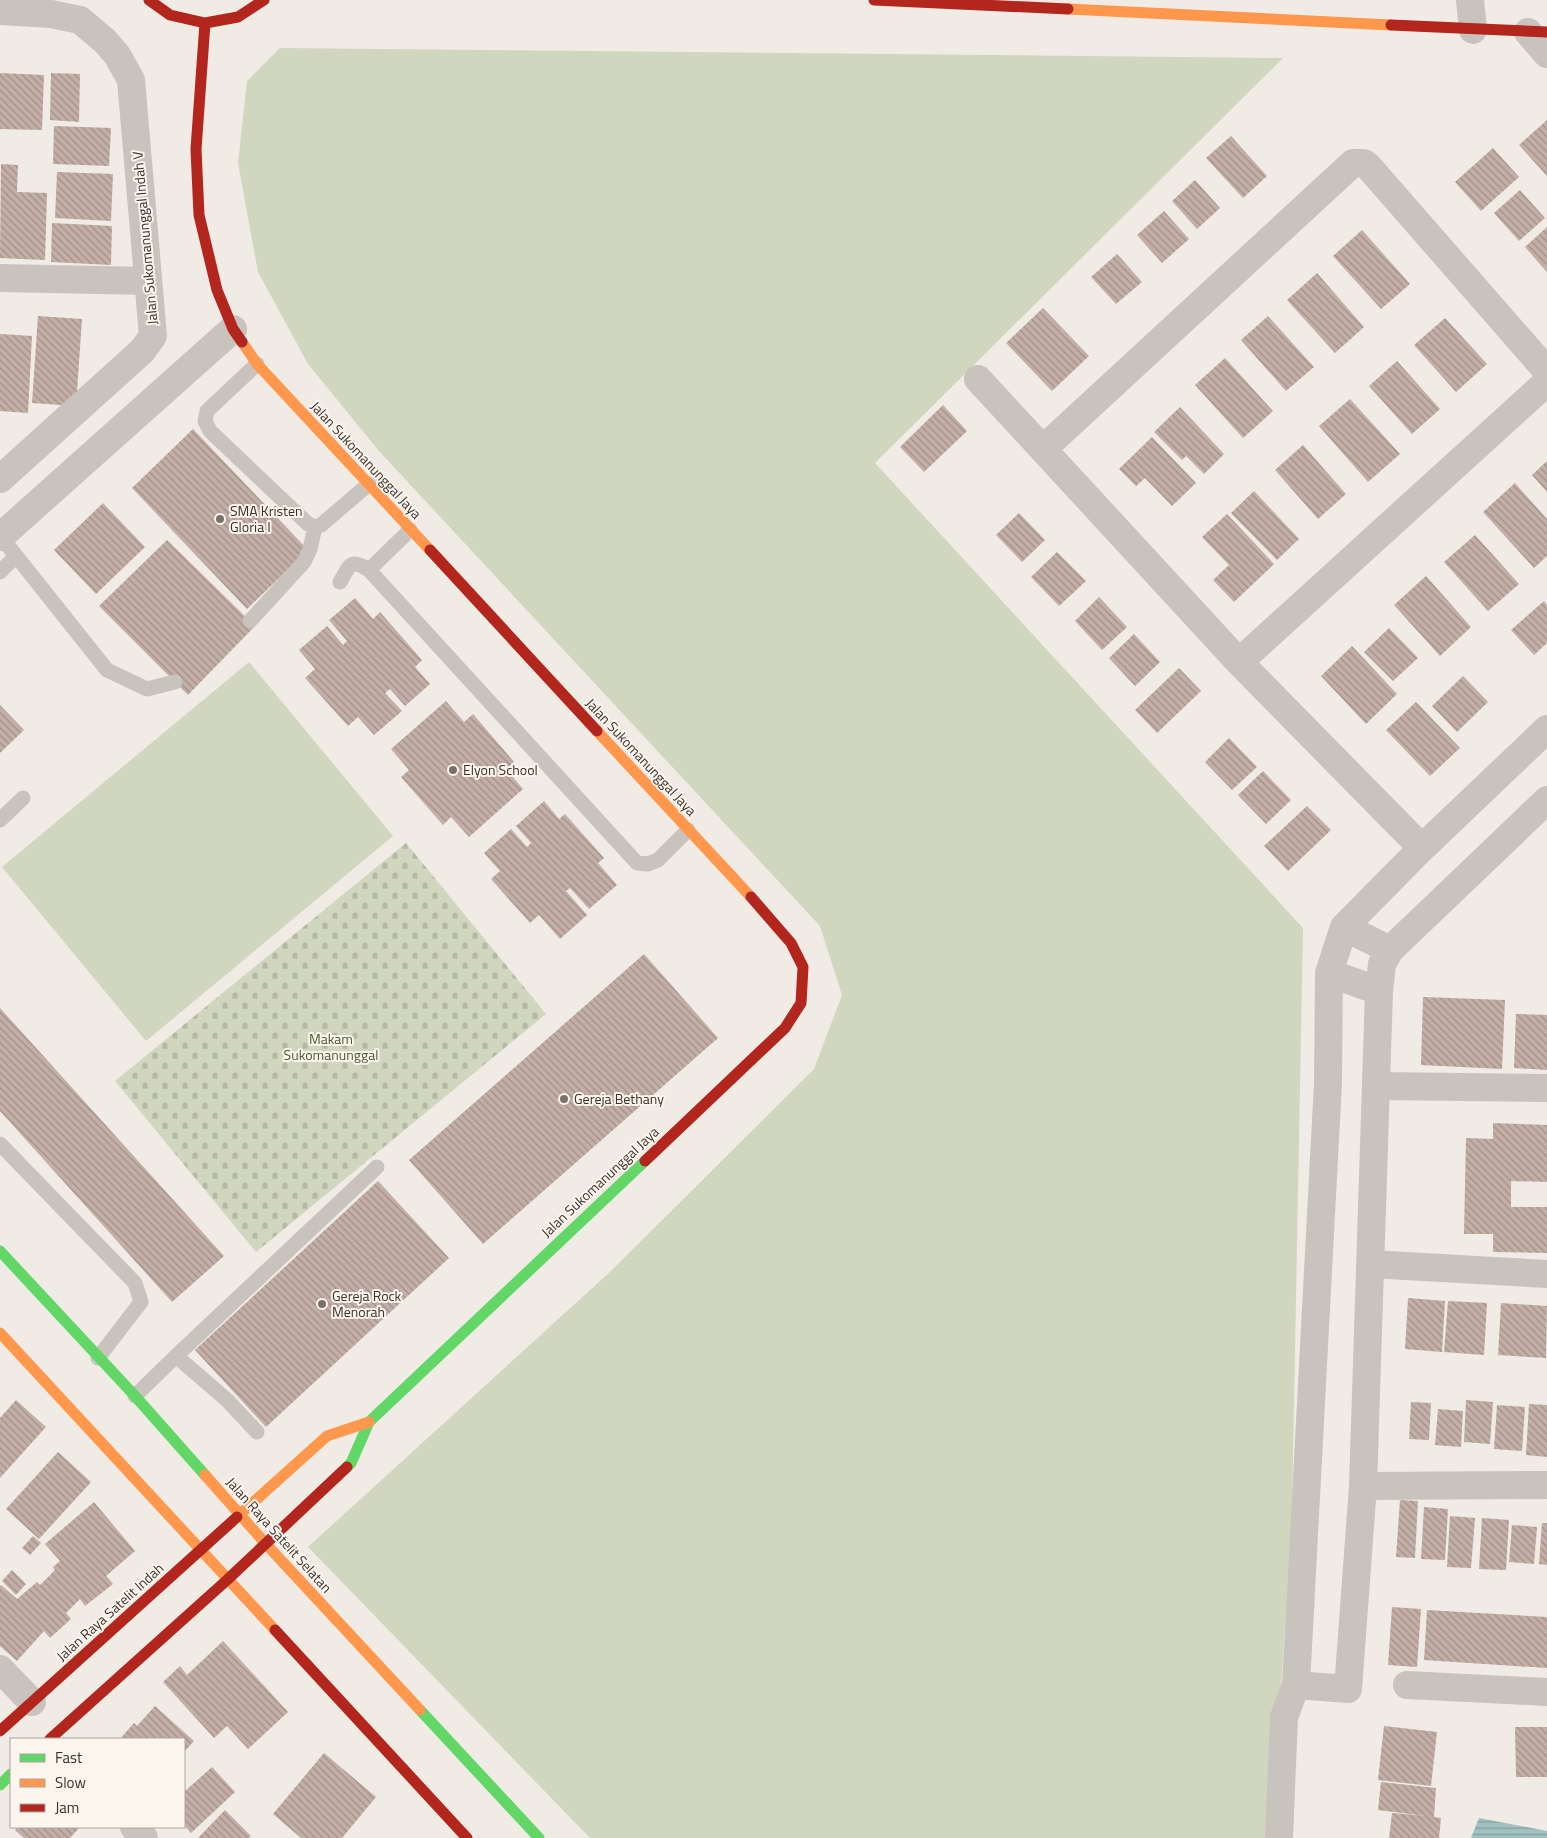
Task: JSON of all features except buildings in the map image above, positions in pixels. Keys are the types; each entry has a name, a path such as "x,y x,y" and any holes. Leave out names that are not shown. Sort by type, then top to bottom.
{"street":[{"path":"149,0 170,15 204,23 238,17 264,0"},
{"path":"874,0 1537,32 1547,54"},
{"path":"1470,0 1473,30"},
{"name":"Jalan Sukomanunggal Indah V","path":"0,11 51,14 80,20 105,40 117,55 131,80 153,336 142,351 0,479"},
{"name":"Jalan Sukomanunggal Jaya","path":"204,23 196,149 199,215 217,290 233,329 257,364 774,922 791,943 803,967 801,1003 785,1028 369,1422 351,1463 265,1543"},
{"path":"1042,449 1353,163 1364,163 1368,166 1547,370"},
{"path":"0,278 148,281"},
{"path":"6,543 233,329"},
{"path":"978,379 1240,662 1422,848"},
{"path":"1240,662 1547,382"},
{"path":"1279,1838 1284,1717 1296,1685 1328,1083 1329,972 1344,927 1422,848 1547,729"},
{"path":"1296,1685 1348,1688 1362,1486 1379,990 1382,964 1390,950 1547,800"},
{"path":"1344,927 1390,950"},
{"path":"1329,972 1379,990"},
{"path":"1376,1086 1547,1088"},
{"name":"Jalan Raya Satelit Selatan","path":"0,1251 135,1396 265,1543 539,1838"},
{"path":"1370,1264 1547,1274"},
{"path":"0,1333 467,1838"},
{"name":"Jalan Sukomanunggal Jaya","path":"240,1515 327,1436 369,1422"},
{"path":"1362,1486 1547,1485"},
{"name":"Jalan Raya Satelit Indah","path":"0,1731 240,1515"},
{"path":"52,1738 227,1580 265,1543"},
{"path":"0,1669 32,1702"},
{"path":"1407,1685 1547,1692"},
{"path":"0,1784 10,1775"},
{"path":"135,1828 144,1838"}],"lane":[{"path":"257,364 207,411 205,421 210,431 308,524 315,527 321,525 369,484"},
{"path":"250,621 304,562 310,549 315,527"},
{"path":"369,570 410,530"},
{"path":"0,572 6,543"},
{"path":"6,543 107,670 146,689 175,682"},
{"path":"340,582 350,565 354,563 369,570 637,863 648,864 658,860 688,830"},
{"path":"0,820 23,798"},
{"path":"0,1144 135,1283 141,1302 98,1358"},
{"path":"135,1396 377,1167"},
{"path":"176,1356 228,1400 257,1432"}],"green space":[{"path":"280,48 1283,58 875,463 1303,928 1292,1509 1272,1838 590,1838 308,1547 611,1271 814,1069 842,995 820,926 379,451 308,364 258,272 238,163 247,81"},
{"path":"249,662 393,836 146,1041 2,867"},
{"name":"Makam Sukomanunggal","path":"406,843 546,1014 256,1252 115,1081"}],"water":[{"path":"1479,1818 1547,1831 1547,1838 1471,1838"}],"traffic: fast":[{"path":"347,1467 351,1463 369,1422 645,1161"},
{"path":"0,1251 135,1396 205,1475"},
{"path":"420,1710 539,1838"},
{"path":"0,1785 10,1775"}],"traffic: slow":[{"path":"1068,9 1391,25"},
{"path":"242,342 257,364 430,550"},
{"path":"597,731 751,897"},
{"path":"0,1333 275,1630"},
{"path":"237,1517 327,1436 369,1422"},
{"path":"205,1475 265,1543 420,1710"}],"traffic: jam":[{"path":"149,0 170,15 205,23 238,17 264,0"},
{"path":"874,0 1068,9"},
{"path":"205,23 196,149 199,215 217,290 233,329 242,342"},
{"path":"1391,25 1547,32"},
{"path":"430,550 597,731"},
{"path":"645,1161 785,1028 801,1003 803,967 791,943 751,897"},
{"path":"51,1738 227,1580 347,1467"},
{"path":"0,1731 237,1517"},
{"path":"275,1630 467,1838"}],"place":[{"name":"SMA Kristen Gloria I","path":"220,519"},
{"name":"Elyon School","path":"453,770"},
{"name":"Gereja Bethany","path":"564,1099"},
{"name":"Gereja Rock Menorah","path":"322,1304"}]}
